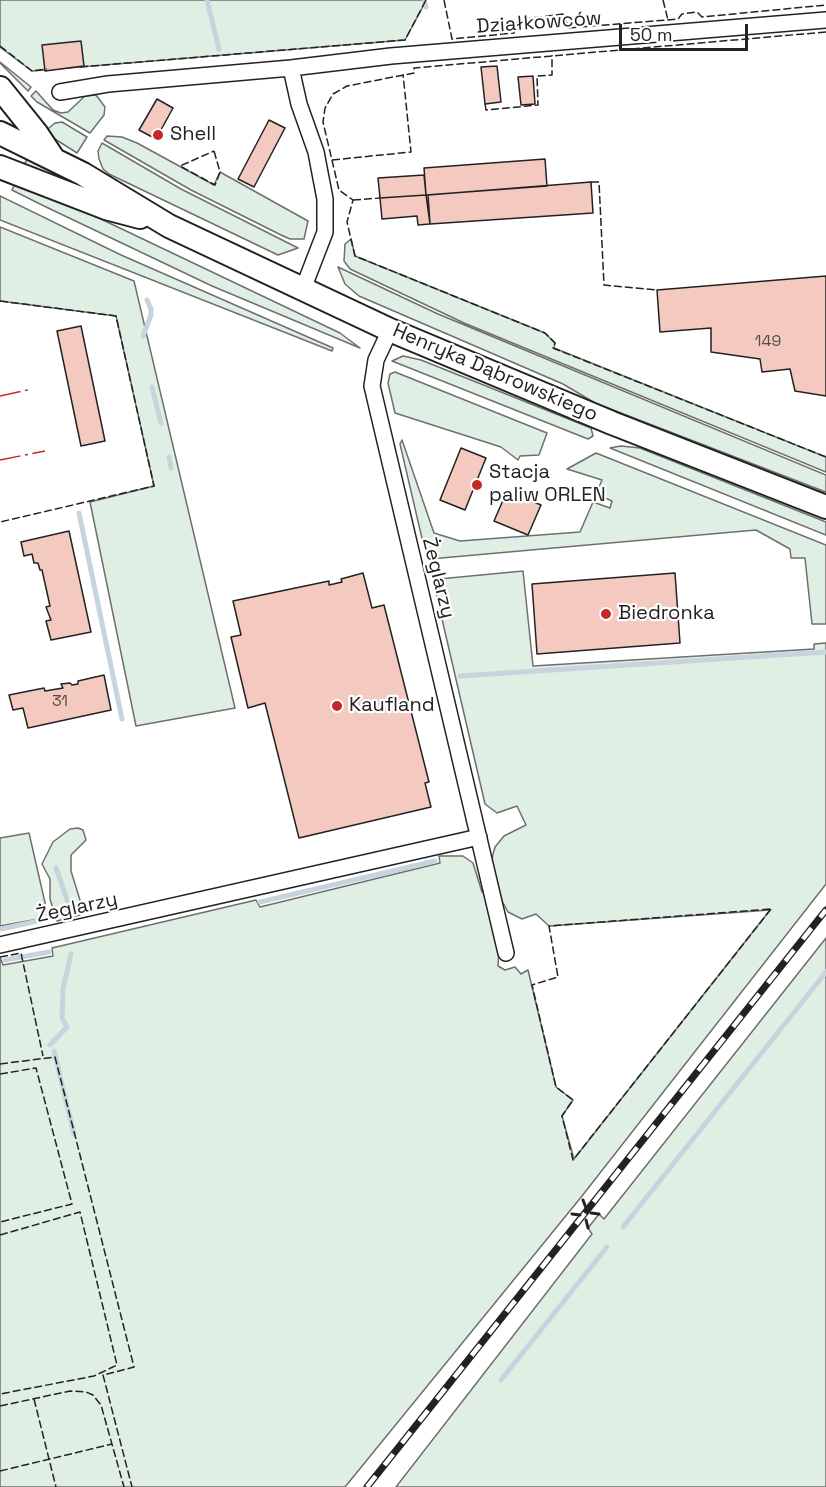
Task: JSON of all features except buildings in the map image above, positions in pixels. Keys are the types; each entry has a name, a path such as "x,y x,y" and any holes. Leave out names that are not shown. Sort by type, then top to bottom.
{"main road":[{"path":"0,88 37,134 53,160"},
{"name":"Henryka Dąbrowskiego","path":"0,133 53,160 169,226 390,330 612,423 826,507"},
{"name":"Henryka Dąbrowskiego","path":"0,167 106,208 169,226"}],"street":[{"name":"Działkowców","path":"60,92 108,84 291,68 391,56 826,20"},
{"path":"291,68 299,104 316,152 325,199 325,232 303,289"},
{"name":"Żeglarzy","path":"390,330 376,360 372,386 506,953"},
{"name":"Żeglarzy","path":"0,945 480,837"}],"green space":[{"path":"0,0 426,1 405,40 32,71 0,47"},
{"path":"0,63 31,87 28,91"},
{"path":"36,91 53,110 61,113 68,112 85,96 96,95 105,107 104,115 90,133 37,102 31,96"},
{"path":"62,122 87,137 77,153 44,132 55,123"},
{"path":"107,136 122,137 137,143 214,185 220,172 308,221 304,239 290,239 191,190 104,140"},
{"path":"102,143 181,189 298,248 278,255 109,174 103,169 99,159 98,151"},
{"path":"29,157 58,170 53,181 23,166"},
{"path":"17,179 340,333 360,348 212,286 44,206 12,190"},
{"path":"0,196 121,255 333,348 332,351 0,220"},
{"path":"0,227 134,281 235,708 136,726 90,502 154,486 116,316 0,301"},
{"path":"351,239 355,256 545,333 555,343 554,348 826,457 826,472 464,323 350,269 344,261 345,244"},
{"path":"338,267 438,314 826,475 826,492 595,403 563,384 359,296 345,284"},
{"path":"403,356 421,360 591,428 593,436 588,439 392,361"},
{"path":"395,372 547,433 539,455 520,456 518,460 501,447 395,413 388,383 390,374"},
{"path":"402,440 434,533 460,541 580,532 593,502 610,508 612,501 596,494 602,480 567,469 596,453 826,545 826,624 812,624 805,558 791,558 790,549 756,530 430,559 424,547 400,444"},
{"path":"621,446 640,448 826,522 826,535 610,448"},
{"path":"523,571 533,666 814,649 814,644 826,643 826,884 582,1196 345,1487 0,1487 0,957 3,965 53,956 52,948 256,900 260,907 440,863 439,856 463,856 473,863 482,892 486,891 499,947 498,966 505,970 515,967 521,974 528,970 556,1087 573,1100 562,1116 574,1159 770,910 549,926 536,914 522,919 508,912 502,901 492,860 493,854 495,847 504,836 526,825 517,806 497,813 485,804 435,589 439,579"},
{"path":"70,829 83,830 86,840 71,855 71,871 80,900 80,915 57,921 50,899 50,879 42,864 53,842"},
{"path":"29,833 49,920 45,921 44,918 0,926 0,838"},
{"path":"826,938 826,1487 396,1487 592,1234 588,1228 599,1214 604,1219"}],"waterway":[{"path":"207,0 219,49"},
{"path":"424,0 426,7"},
{"path":"143,336 151,315 147,300"},
{"path":"152,387 161,423"},
{"path":"169,457 171,468"},
{"path":"79,513 122,719"},
{"path":"460,676 826,652"},
{"path":"260,902 435,861"},
{"path":"56,868 71,911"},
{"path":"1,929 43,920"},
{"path":"5,960 49,952"},
{"path":"50,1045 67,1027 62,1018 63,989 71,954"},
{"path":"623,1227 826,972"},
{"path":"54,1051 74,1134"},
{"path":"501,1380 607,1247"}],"railway":[{"path":"367,1487 826,910"}],"fence":[{"path":"80,67 405,40 426,0"},
{"path":"444,0 452,39 514,33 518,20 563,14 569,28 678,19 682,14 697,12 702,17 826,5"},
{"path":"663,0 668,20"},
{"path":"826,32 414,68 414,73 347,86 333,94 325,108 323,122 339,190 353,200 347,222 355,256 545,333 555,343 553,348 826,457"},
{"path":"0,46 32,71 47,69"},
{"path":"485,104 486,110 538,105 537,76 552,75 552,55"},
{"path":"332,160 411,152 403,74"},
{"path":"214,151 220,172 215,185 180,166 214,151"},
{"path":"591,182 599,182 604,285 657,290"},
{"path":"353,200 380,198"},
{"path":"0,301 116,316 154,486 0,522"},
{"path":"771,909 573,1160 562,1116 573,1100 556,1087 532,985 558,977 549,926 771,909"},
{"path":"0,957 21,953 43,1056"},
{"path":"0,1064 55,1057 134,1367 103,1375 132,1487"},
{"path":"0,1074 36,1068 72,1204 0,1222"},
{"path":"0,1235 80,1212 117,1365 94,1376 0,1394"},
{"path":"0,1406 70,1391 93,1395 101,1405 124,1487"},
{"path":"34,1399 56,1487"},
{"path":"0,1471 112,1444"}],"wall":[{"path":"583,1200 586,1208"},
{"path":"591,1213 599,1214"},
{"path":"572,1214 580,1215"},
{"path":"586,1220 588,1228"}],"power":[{"path":"0,396 32,389"},
{"path":"0,460 45,451"}],"place":[{"name":"Shell","path":"158,135"},
{"name":"Stacja paliw ORLEN","path":"477,485"},
{"name":"Biedronka","path":"606,614"},
{"name":"Kaufland","path":"337,706"}]}
